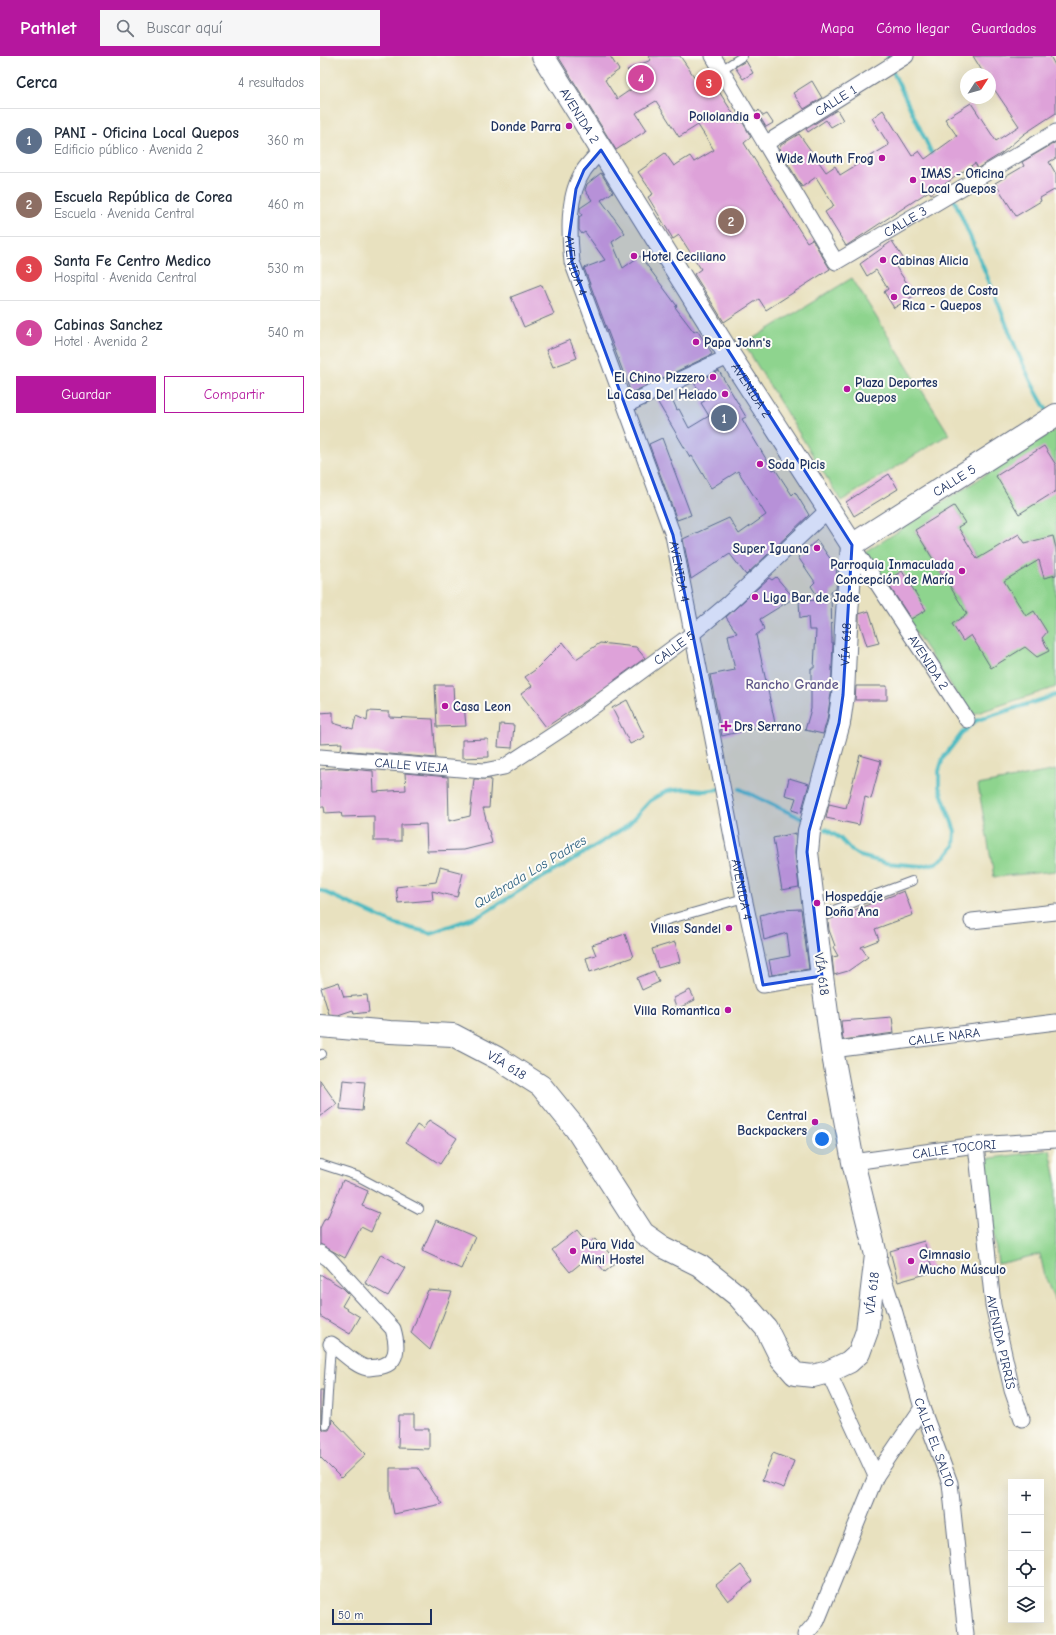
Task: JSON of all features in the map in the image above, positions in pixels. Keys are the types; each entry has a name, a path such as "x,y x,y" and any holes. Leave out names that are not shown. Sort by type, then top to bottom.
{"street":[{"name":"AVENIDA 2","path":"543,56 730,356 967,720"},
{"path":"713,56 766,144"},
{"name":"CALLE 1","path":"766,144 906,56"},
{"name":"CALLE 3","path":"766,144 836,262 1056,132"},
{"name":"AVENIDA 4","path":"601,150 584,170 576,189 571,210 569,237 572,262 673,535 744,898 763,985 822,976"},
{"path":"626,405 730,356"},
{"name":"CALLE 5","path":"852,545 1056,415"},
{"name":"CALLE 5","path":"504,767 571,723 692,634 729,603 829,509"},
{"name":"VÍA 618","path":"320,1026 452,1035 497,1058 541,1086 576,1129 643,1233 663,1247 699,1265 738,1296 766,1328 781,1358 795,1374 813,1376 828,1372 850,1362 859,1353 867,1332 876,1255 853,1162 832,1050 807,852 809,831 839,723 843,695 852,545"},
{"name":"CALLE VIEJA","path":"320,757 484,771 504,767"},
{"path":"972,921 1056,912"},
{"name":"CALLE NARA","path":"832,1050 1056,1022"},
{"name":"CALLE TOCORI","path":"853,1162 976,1145 1056,1140"},
{"name":"AVENIDA PIRRÍS","path":"976,1145 993,1305 1012,1390 1022,1419"},
{"path":"320,1253 329,1259 393,1329 397,1342 396,1352 392,1360 382,1366 368,1368 356,1362 331,1344"},
{"name":"CALLE EL SALTO","path":"876,1255 895,1313 922,1408 950,1483 966,1635"},
{"path":"828,1372 876,1476"},
{"path":"805,1635 817,1621 876,1476 922,1408"}],"lane":[{"path":"721,70 743,56"},
{"path":"814,917 912,881"},
{"path":"657,923 744,898"},
{"path":"320,1164 357,1176 419,1209"},
{"path":"326,1425 331,1344"}],"highlighted area":[{"path":"601,150 852,545 843,695 839,723 809,831 807,852 822,976 763,985 673,535 572,262 569,237 576,189 584,170"}],"green space":[{"name":"Plaza Deportes Quepos","path":"852,278 949,434 841,501 744,344"},
{"path":"1055,430 1056,687 971,715 863,554","holes":["954,506 965,523 958,527 999,594 1019,606 963,640 952,624 967,614 915,531"]},
{"path":"1056,770 1056,871 994,877 978,785"},
{"path":"1050,1150 1056,1180 1056,1304 1045,1277 1040,1254 998,1264 985,1159"}],"building":[{"path":"558,56 610,56 619,70 605,80 617,99 639,84 627,70 651,60 648,56 680,56 702,88 713,82 739,123 742,121 751,137 744,143 807,242 812,239 830,269 766,310 759,299 724,322 694,274 701,269 679,235 673,239 648,197 653,194 638,172 665,153 674,166 690,156 694,162 714,150 698,125 679,137 656,101 636,113 647,130 616,150"},
{"path":"973,56 1050,56 1056,67 1056,113 1024,134 1002,153 978,168 975,163 931,194 929,191 846,246 825,212 834,206 816,177 802,187 779,149 781,145 799,134 826,172 835,166 840,175 889,145 872,118 883,110 912,156 919,151 925,159 957,136 945,119 969,104 972,104 996,141 1019,126 996,92 996,68 980,68"},
{"path":"746,61 753,73 743,79 735,67"},
{"path":"812,81 822,98 804,109 793,93"},
{"path":"759,110 763,116 767,114 773,123 766,127 757,112"},
{"path":"837,110 843,120 831,127 826,120 808,132 806,129"},
{"path":"1056,142 1056,158 1049,162 1056,174 1056,189 1040,198 1041,201 1016,216 995,183 1024,166 1022,162"},
{"path":"601,173 613,192 601,200 625,233 612,242 623,268 640,256 677,306 675,307 694,332 697,330 712,353 711,355 631,393 584,268 605,260 585,232 582,234 579,230 579,217 582,215 580,208 592,200 585,190 587,184"},
{"path":"892,241 905,261 896,267 915,295 894,308 884,292 888,289 876,270 867,276 860,264"},
{"path":"542,285 554,314 524,327 511,297"},
{"path":"570,340 577,358 553,367 546,350"},
{"path":"719,371 746,417 742,419 773,470 775,469 792,495 795,492 809,515 746,575 730,554 691,579 683,539 729,518 739,534 766,515 738,471 711,488 692,456 690,457 657,401 670,394 677,410 679,409 689,428 709,416 701,403 706,400 694,383"},
{"path":"662,438 691,515 677,520 649,444"},
{"path":"1044,446 1056,465 1056,491 1019,514 996,476"},
{"path":"889,474 898,489 854,516 846,502"},
{"path":"954,506 965,523 958,527 977,559 1019,534 1025,543 1053,536 1056,548 1056,575 1044,578 1039,560 1004,581 1026,616 1034,611 1047,632 1042,638 1049,651 1037,657 1025,647 991,668 971,635 963,641 952,624 967,614 915,530"},
{"path":"817,540 836,567 837,577 836,589 831,592 833,643 831,694 823,734 805,730 811,709 811,668 814,668 816,630 809,630 808,617 800,618 799,601 820,600 811,586 815,582 798,557"},
{"path":"902,571 926,610 911,619 886,581"},
{"path":"776,577 794,598 760,619 764,629 756,635 775,723 722,736 710,675 735,670 728,635 737,633 726,617 769,578 772,580"},
{"path":"869,611 879,643 867,646 859,621 859,614"},
{"path":"563,642 576,659 600,643 636,647 645,658 587,700 546,727 521,694 532,686 525,677 535,670"},
{"name":"Casa Leon","path":"435,685 453,685 454,705 464,704 466,726 437,727"},
{"path":"856,686 887,686 887,700 855,700"},
{"path":"627,700 645,737 630,744 612,708"},
{"path":"368,711 389,712 389,717 433,719 436,758 352,751 341,749 342,743 320,744 320,713 333,712 333,723 353,729 356,716 367,721"},
{"path":"500,724 514,725 512,748 498,747"},
{"path":"488,739 489,757 462,758 462,740"},
{"path":"860,755 881,761 871,799 865,797 859,825 826,818 829,804 846,808"},
{"path":"341,768 373,771 374,792 406,790 405,773 448,777 449,821 470,816 474,779 491,779 489,808 483,808 492,843 464,850 427,851 426,824 401,825 401,841 374,841 374,816 342,817 341,812 325,813 324,807 320,807 320,769"},
{"path":"789,778 809,784 801,813 792,810 796,798 785,795"},
{"path":"796,833 795,853 799,887 782,890 773,838"},
{"path":"440,867 463,873 457,897 432,891 433,900 398,903 396,887 436,882"},
{"path":"904,891 913,915 875,929 879,940 861,947 868,957 848,971 834,975 832,957 838,956 833,947 835,946 829,930 828,920"},
{"path":"801,909 809,969 772,975 769,960 790,956 787,933 764,940 760,915 780,910"},
{"path":"625,934 633,957 590,972 586,958 596,955 592,945"},
{"path":"675,942 680,962 658,968 652,949"},
{"path":"654,971 659,982 642,990 637,978"},
{"path":"339,982 344,997 367,995 369,1012 354,1014 353,1010 338,1015 329,1014 321,988"},
{"path":"690,990 695,1000 677,1009 674,998"},
{"path":"892,1017 894,1033 843,1040 841,1021"},
{"path":"320,1080 337,1104 320,1117"},
{"path":"343,1080 365,1082 362,1111 340,1109"},
{"path":"429,1120 457,1138 440,1164 406,1142 417,1125 423,1129"},
{"path":"343,1180 368,1191 362,1206 379,1213 371,1232 361,1227 345,1258 320,1244 320,1228 325,1218 327,1219"},
{"path":"436,1220 475,1237 461,1269 422,1251"},
{"name":"Pura Vida Mini Hostel","path":"577,1230 588,1244 596,1238 617,1262 605,1272 591,1255 570,1272 552,1250"},
{"name":"Gimnasio Mucho Músculo","path":"924,1241 933,1272 898,1282 890,1251"},
{"path":"381,1254 405,1268 388,1296 365,1283"},
{"path":"320,1274 343,1288 349,1294 342,1306 360,1317 350,1334 320,1316"},
{"path":"428,1290 452,1292 430,1350 411,1333"},
{"path":"320,1390 323,1390 321,1428 329,1430 332,1419 366,1454 341,1478 320,1457"},
{"path":"399,1415 414,1415 414,1429 429,1429 429,1449 398,1448"},
{"path":"773,1453 794,1461 784,1488 762,1480"},
{"path":"390,1468 418,1468 442,1504 394,1514 390,1493"},
{"path":"741,1565 753,1581 728,1601 716,1585"}],"waterway":[{"name":"Quebrada Los Padres","path":"893,72 934,158"},
{"name":"Quebrada Los Padres","path":"944,178 949,189"},
{"name":"Quebrada Los Padres","path":"954,199 1020,357 1032,384 1046,409"},
{"name":"Quebrada Los Padres","path":"825,829 840,838 851,850 860,856 886,863 922,866 936,863 947,855 954,846 955,831 939,787 939,771 943,758 963,732 975,721 1056,695"},
{"name":"Quebrada Los Padres","path":"320,890 395,924 431,933 481,915 522,889 563,866 627,826 650,801 667,791 684,789 704,791 719,789"},
{"name":"Quebrada Los Padres","path":"740,789 805,820"}],"place":[{"name":"Cabinas Sanchez","path":"641,78"},
{"name":"Santa Fe Centro Medico","path":"709,83"},
{"name":"Pollolandia","path":"757,116"},
{"name":"Donde Parra","path":"569,126"},
{"name":"Wide Mouth Frog","path":"882,158"},
{"name":"IMAS - Oficina Local Quepos","path":"913,180"},
{"name":"Escuela República de Corea","path":"731,221"},
{"name":"Hotel Ceciliano","path":"634,256"},
{"name":"Cabinas Alicia","path":"883,260"},
{"name":"Correos de Costa Rica - Quepos","path":"894,297"},
{"name":"Papa John's","path":"696,342"},
{"name":"El Chino Pizzero","path":"713,377"},
{"name":"Plaza Deportes Quepos","path":"847,389"},
{"name":"La Casa Del Helado","path":"725,394"},
{"name":"PANI - Oficina Local Quepos","path":"724,418"},
{"name":"Soda Picis","path":"760,464"},
{"name":"Super Iguana","path":"817,548"},
{"name":"Parroquia Inmaculada Concepción de María","path":"962,571"},
{"name":"Liga Bar de Jade","path":"755,597"},
{"name":"Casa Leon","path":"445,706"},
{"name":"Drs Serrano","path":"726,726"},
{"name":"Hospedaje Doña Ana","path":"817,903"},
{"name":"Villas Sandel","path":"729,928"},
{"name":"Villa Romantica","path":"728,1010"},
{"name":"Central Backpackers","path":"815,1122"},
{"name":"Pura Vida Mini Hostel","path":"573,1251"},
{"name":"Gimnasio Mucho Músculo","path":"911,1261"}],"district":[{"name":"Rancho Grande","path":"792,684"}]}
